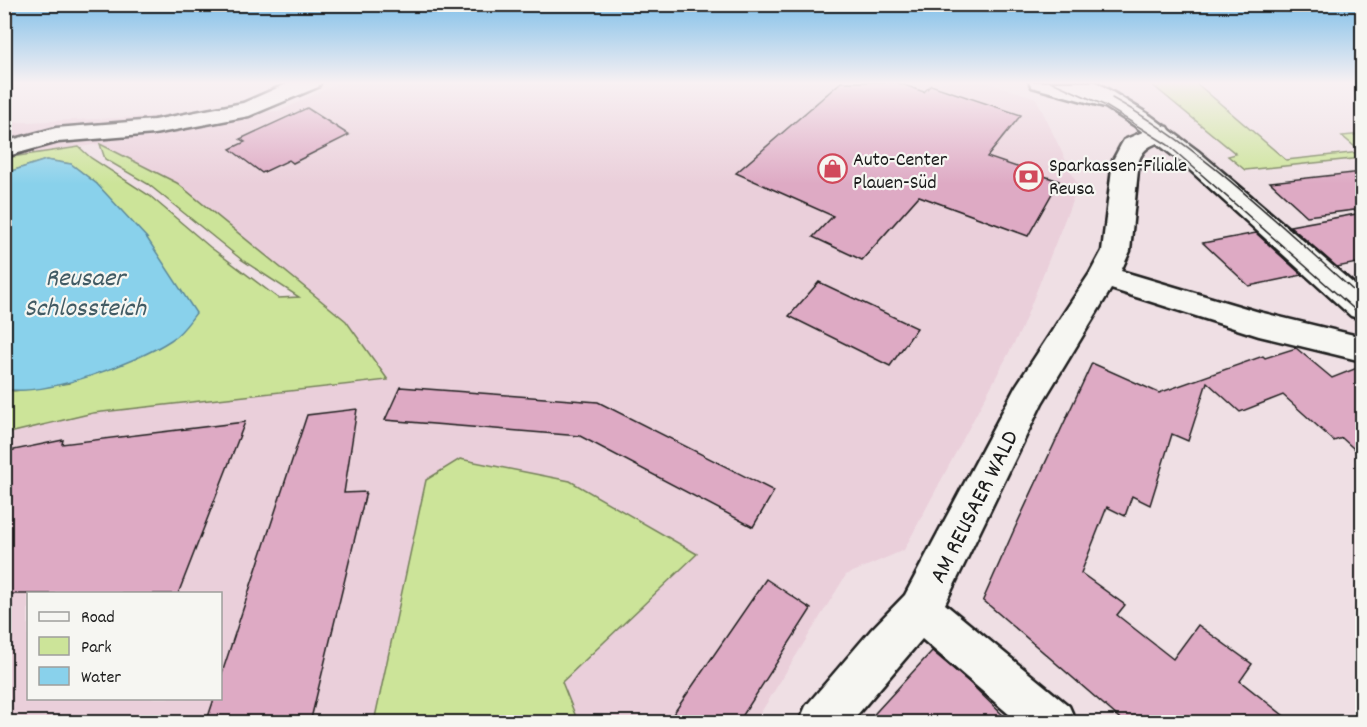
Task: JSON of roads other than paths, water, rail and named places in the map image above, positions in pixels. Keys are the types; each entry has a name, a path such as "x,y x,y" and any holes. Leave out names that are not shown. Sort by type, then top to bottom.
{"street":[{"path":"4,150 56,135 154,127 212,116"},
{"path":"1132,116 1159,132 1189,156 1362,308"},
{"name":"AM REUSAER WALD","path":"822,723 886,645 920,610 1028,396 1104,276 1116,251 1126,160 1133,145 1159,132"},
{"path":"1104,276 1259,324 1362,349"},
{"path":"920,610 1053,723"}],"water":[{"name":"Reusaer Schlossteich","path":"46,160 71,164 97,184 147,238 196,313 171,340 114,368 42,388 4,389 5,173"}],"tram line":[{"path":"1121,116 1168,145 1362,316"},
{"path":"1142,116 1211,165 1362,298"}],"place":[{"name":"Auto-Center Plauen-Süd","path":"832,169"},
{"name":"Sparkassen-Filiale Reusa","path":"1028,176"}]}
